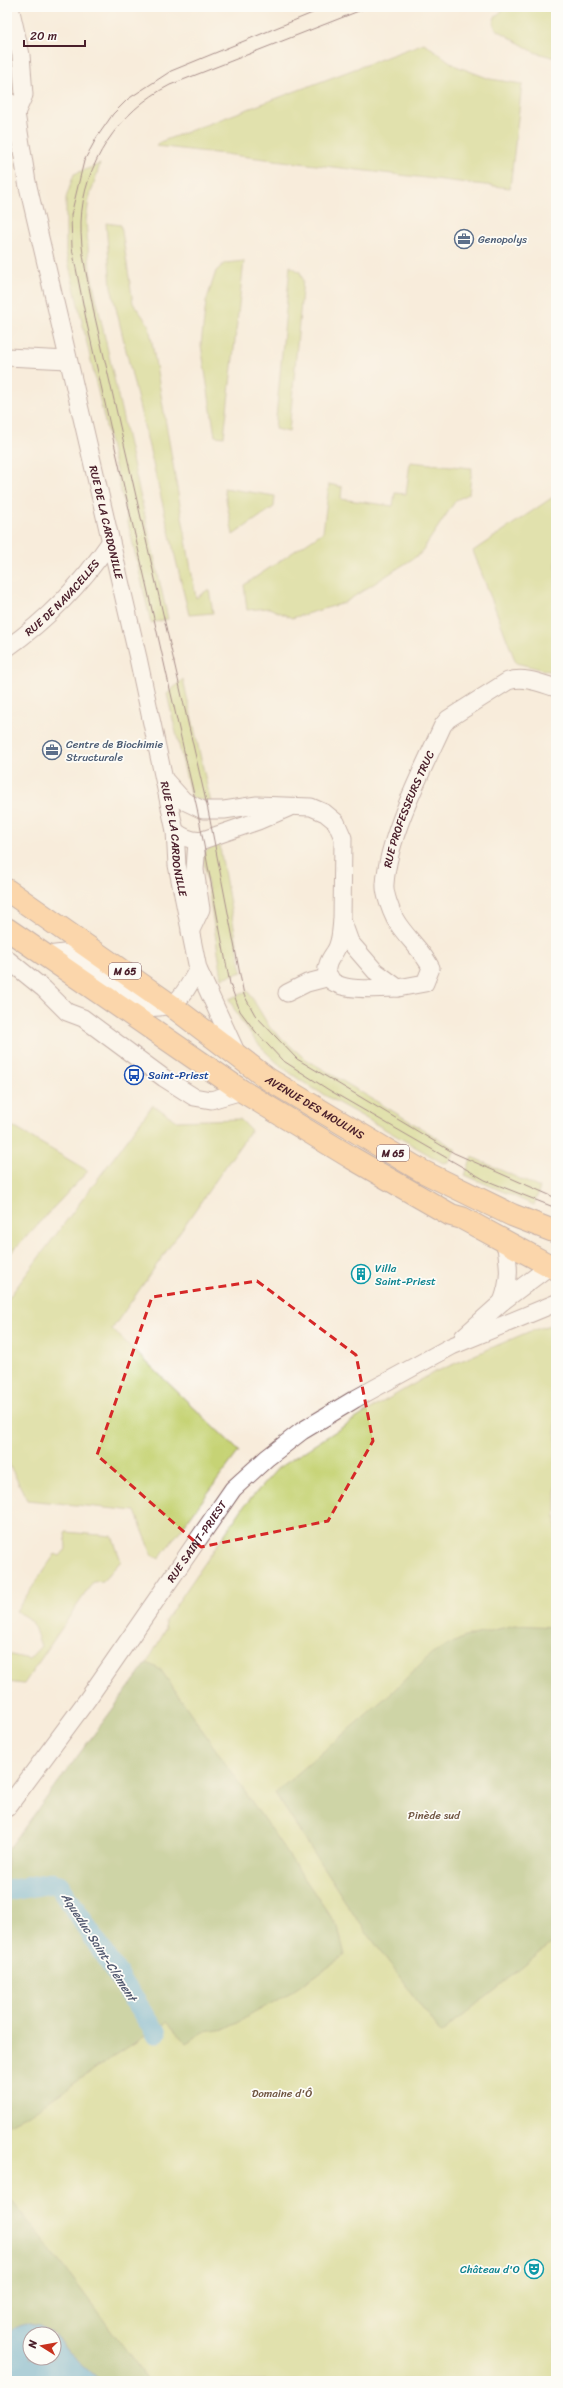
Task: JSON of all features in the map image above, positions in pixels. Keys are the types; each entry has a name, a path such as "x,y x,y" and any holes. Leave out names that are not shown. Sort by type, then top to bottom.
{"main road":[{"name":"AVENUE DES MOULINS","path":"7,890 172,1006 268,1079 422,1171 512,1215 556,1232"},
{"name":"M 65","path":"7,929 47,955 242,1091 444,1212 462,1218 554,1266"}],"street":[{"name":"RUE DE LA CARDONILLE","path":"10,7 21,56 24,95 10,109 111,541 175,830 178,865 198,970 239,1058"},
{"path":"7,356 68,360"},
{"name":"RUE DE NAVACELLES","path":"7,648 25,635 51,612 94,566 111,541"},
{"name":"RUE PROFESSEURS TRUC","path":"330,978 339,986 345,988 398,988 425,983 431,968 426,958 395,919 384,886 390,854 411,796 443,725 448,719 508,681 518,678 529,679 556,688"},
{"path":"163,778 184,801 203,810 224,810 257,805 310,808 325,812 336,822 343,838 342,920 339,944 328,965 330,978 307,983 287,993"},
{"path":"175,830 182,836 197,841 258,821 291,807"},
{"name":"RUE DE LA CARDONILLE","path":"190,932 201,909 195,870 197,841"},
{"path":"342,920 350,942 376,971 398,988"},
{"path":"47,955 64,953 142,1007 155,1008 172,1006 185,992 198,970"},
{"path":"7,959 44,989 67,1012 83,1018 194,1097 211,1100 242,1091"},
{"name":"RUE SAINT-PRIEST","path":"502,1302 510,1283 510,1268 504,1241"},
{"name":"RUE SAINT-PRIEST","path":"452,1346 502,1302 554,1266"},
{"name":"RUE SAINT-PRIEST","path":"7,1808 87,1700 233,1489 267,1458 302,1431 356,1399 452,1346 556,1303"}],"highlighted area":[{"path":"257,1281 356,1355 373,1441 328,1521 201,1547 97,1455 152,1297"}],"green space":[{"path":"506,7 556,7 556,58 534,52 496,29 493,23 495,17"},
{"path":"424,43 456,66 490,79 522,84 510,188 156,146 160,142"},
{"path":"100,164 89,199 86,221 90,271 168,619 151,623 66,252 66,198 74,174"},
{"path":"106,223 121,225 133,303 149,325 196,598 209,589 213,613 189,615 111,287"},
{"path":"244,261 224,437 215,436 201,345 206,302 216,271 225,263"},
{"path":"290,266 300,272 303,280 289,432 275,429"},
{"path":"410,462 472,468 469,494 456,500 420,554 344,603 292,618 269,608 247,610 244,585 323,532 329,484 342,487 341,499 393,506 395,493 406,494"},
{"path":"224,488 275,496 274,507 233,535"},
{"path":"556,495 556,673 516,663 473,551"},
{"path":"183,679 211,803 191,797 167,694"},
{"path":"219,842 242,972 222,978 203,855 210,847"},
{"path":"248,991 270,1028 304,1058 456,1149 448,1162 443,1163 318,1091 300,1080 268,1055 241,1021 229,999"},
{"path":"153,1105 177,1121 240,1119 251,1130 112,1329 239,1451 159,1559 152,1554 135,1511 27,1500 7,1460 7,1300"},
{"path":"7,1123 88,1171 7,1257"},
{"path":"472,1157 540,1188 534,1205 465,1175"},
{"name":"Domaine d'Ô","path":"556,1323 556,2381 7,2381 7,1851 147,1663 166,1629 165,1621 244,1506 278,1468 374,1407 433,1373 528,1332"},
{"path":"65,1532 112,1536 121,1561 103,1581 93,1582 24,1684 7,1682 7,1654 29,1659 41,1646 32,1621 16,1611 55,1554 60,1556 66,1549"},
{"name":"Pinède sud","path":"515,1625 556,1627 556,1940 441,2033 354,1915 275,1793 391,1693 432,1653 465,1637"},
{"path":"147,1663 161,1670 338,1927 345,1956 288,1994 226,2029 204,2032 186,2043 167,2022 105,2062 33,2112 7,2125 7,1851"},
{"path":"7,2195 62,2264 149,2381 101,2381 69,2352 62,2343 62,2326 39,2326 24,2324 18,2326 7,2335"}],"water":[{"path":"25,2323 41,2326 22,2326 22,2366 62,2366 62,2344 101,2381 7,2381 7,2335 17,2326"}],"waterway":[{"name":"Aqueduc Saint-Clément","path":"7,1891 51,1883 59,1885 156,2033"}],"tram line":[{"path":"327,7 171,71 128,99 113,114 97,137 84,161 71,215 72,248 87,324 197,808 230,984 240,1011 255,1031 282,1060 329,1090 485,1180 556,1208"},
{"path":"369,7 170,85 135,109 120,124 107,142 97,160 89,180 83,201 81,222 83,257 94,313 208,810 244,995 255,1015 297,1059 454,1153 556,1198"}],"place":[{"name":"Genopolys","path":"464,239"},
{"name":"Centre de Biochimie Structurale","path":"52,750"},
{"name":"Saint-Priest","path":"134,1075"},
{"name":"Villa Saint-Priest","path":"361,1274"},
{"name":"Château d'O","path":"534,2269"}]}
